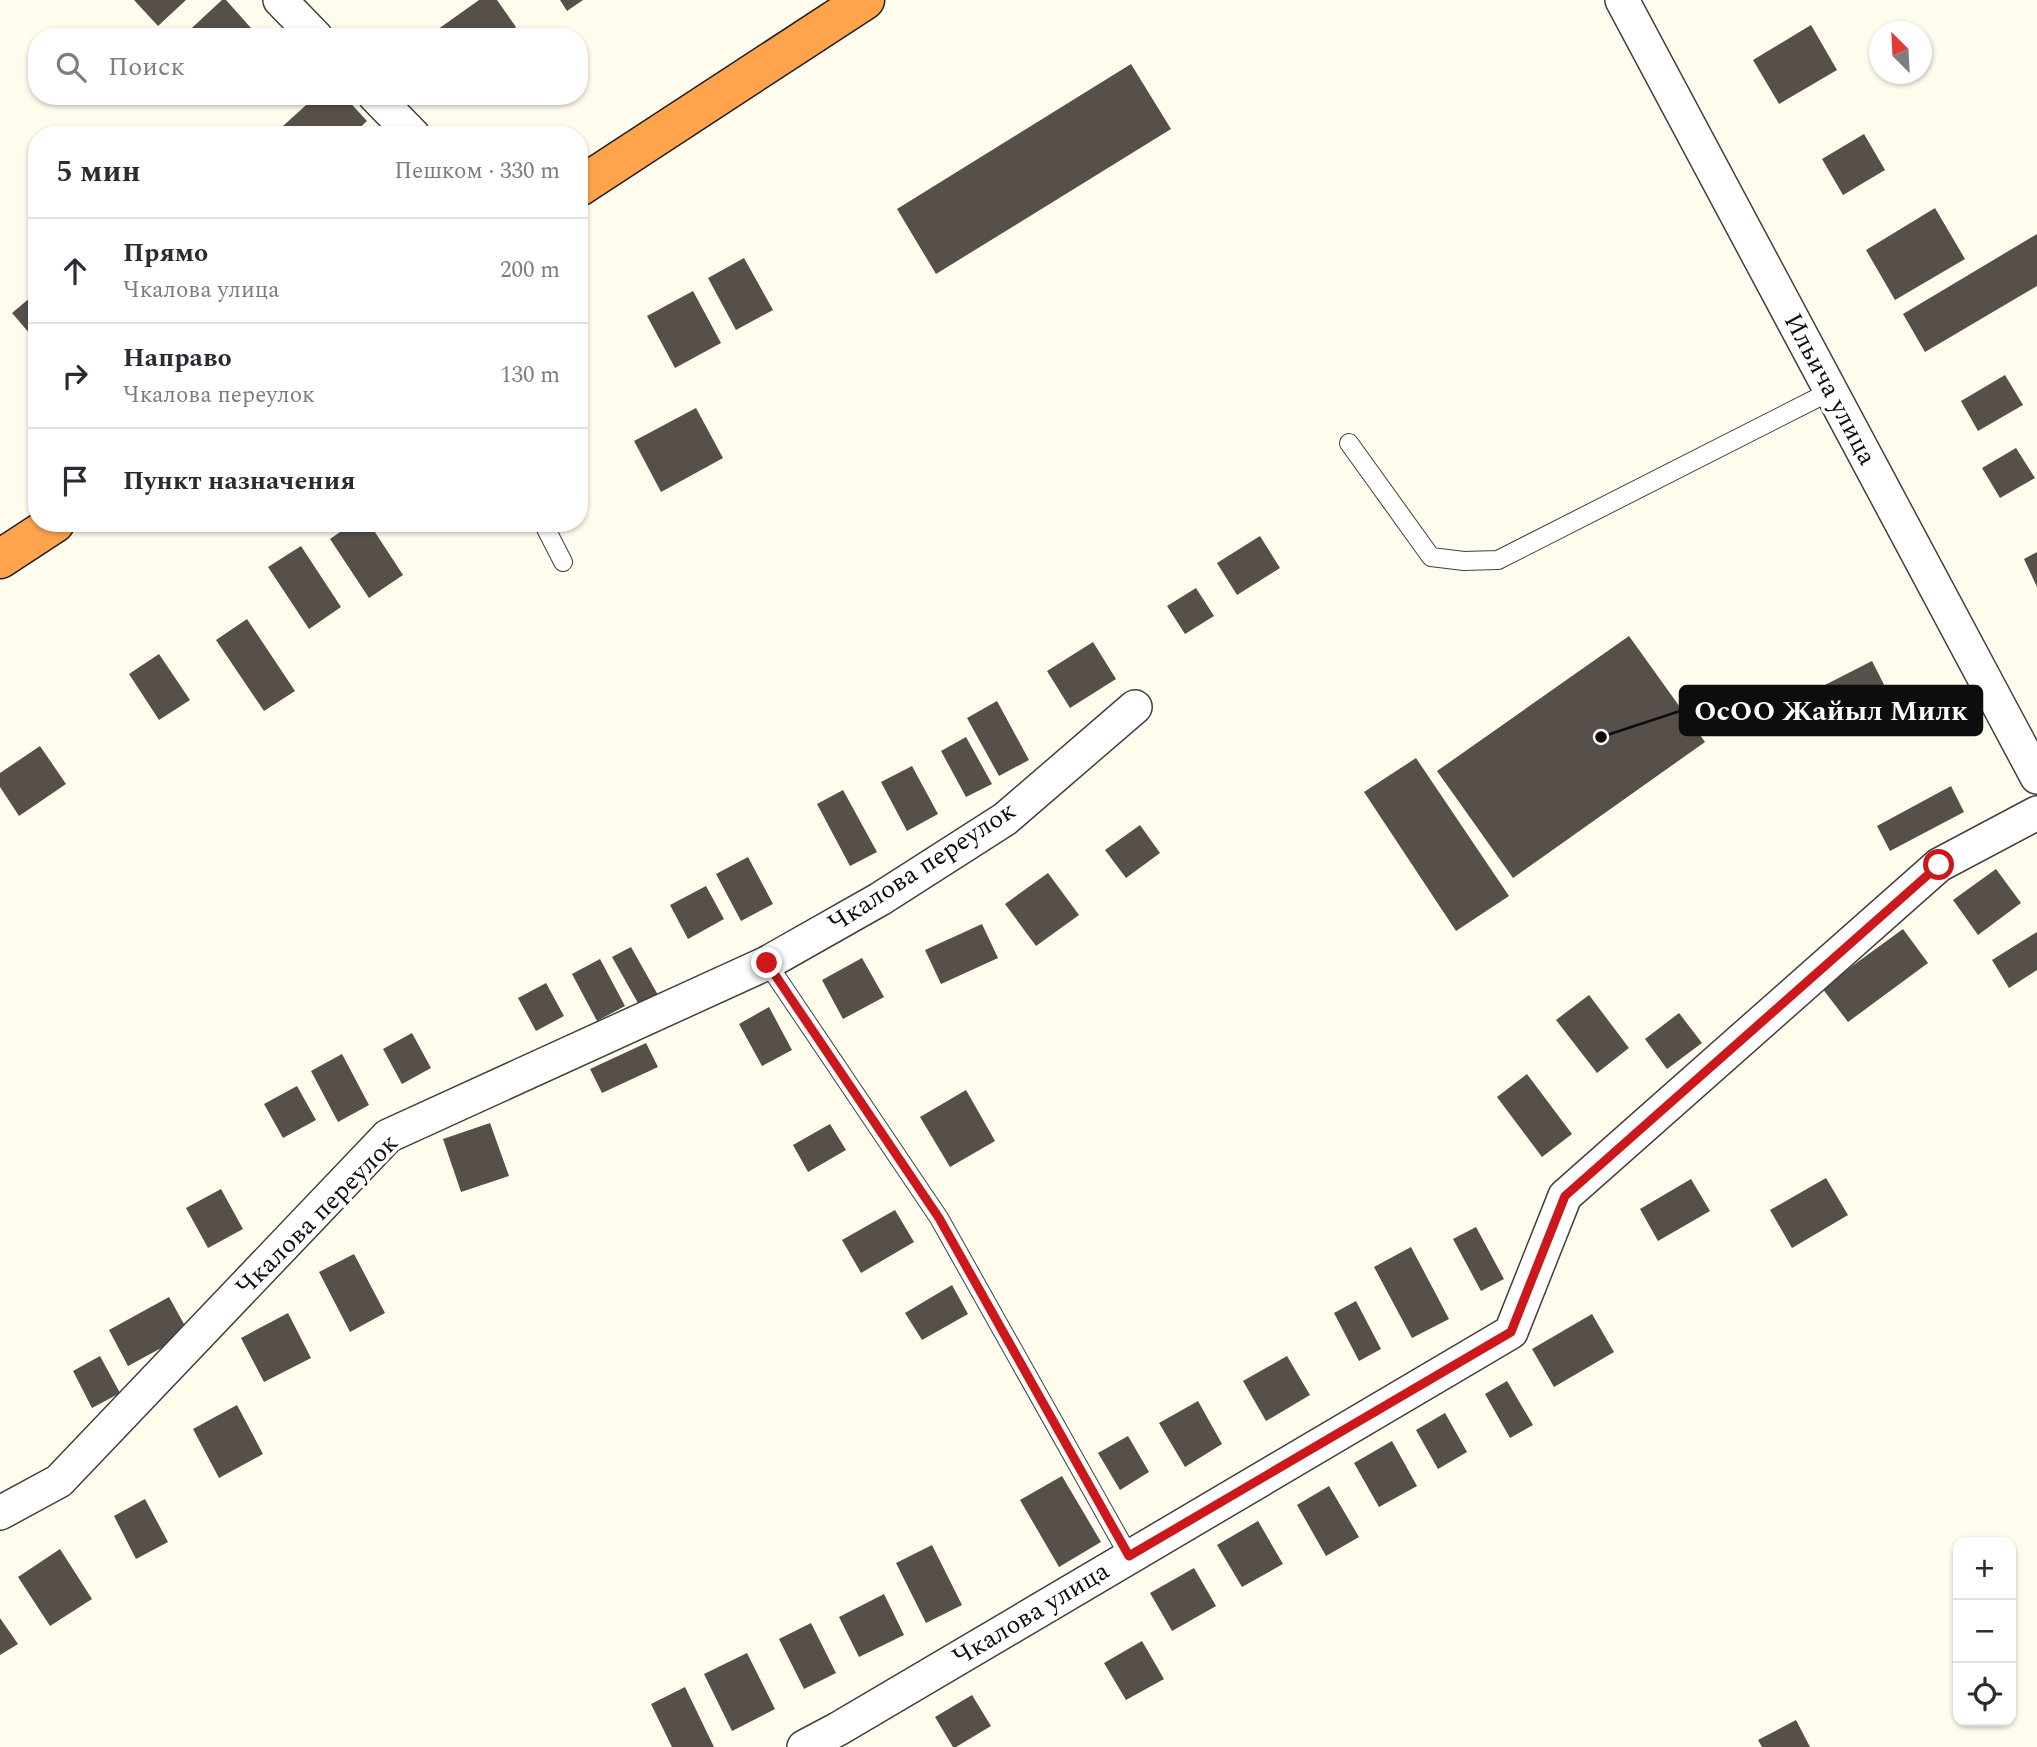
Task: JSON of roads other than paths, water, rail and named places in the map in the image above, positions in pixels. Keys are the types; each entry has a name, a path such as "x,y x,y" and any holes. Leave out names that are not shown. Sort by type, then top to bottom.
{"highway":[{"path":"588,181 865,0"},
{"path":"0,559 41,532"}],"street":[{"path":"280,0 307,28"},
{"name":"Ильича улица","path":"1622,0 2034,764"},
{"path":"384,105 404,126"},
{"name":"Чкалова переулок","path":"0,1513 59,1481 388,1136 767,963 880,899 1005,819 1135,707"},
{"name":"Чкалова улица","path":"804,1747 845,1738 1129,1556 1511,1332 1565,1196 1939,865 2037,813"}],"lane":[{"path":"1349,443 1431,557 1464,561 1498,560 1831,391"},
{"path":"548,532 563,562"},
{"path":"767,963 939,1218 1129,1556"}],"place":[{"name":"ОсОО Жайыл Милк","path":"1601,737"}]}
